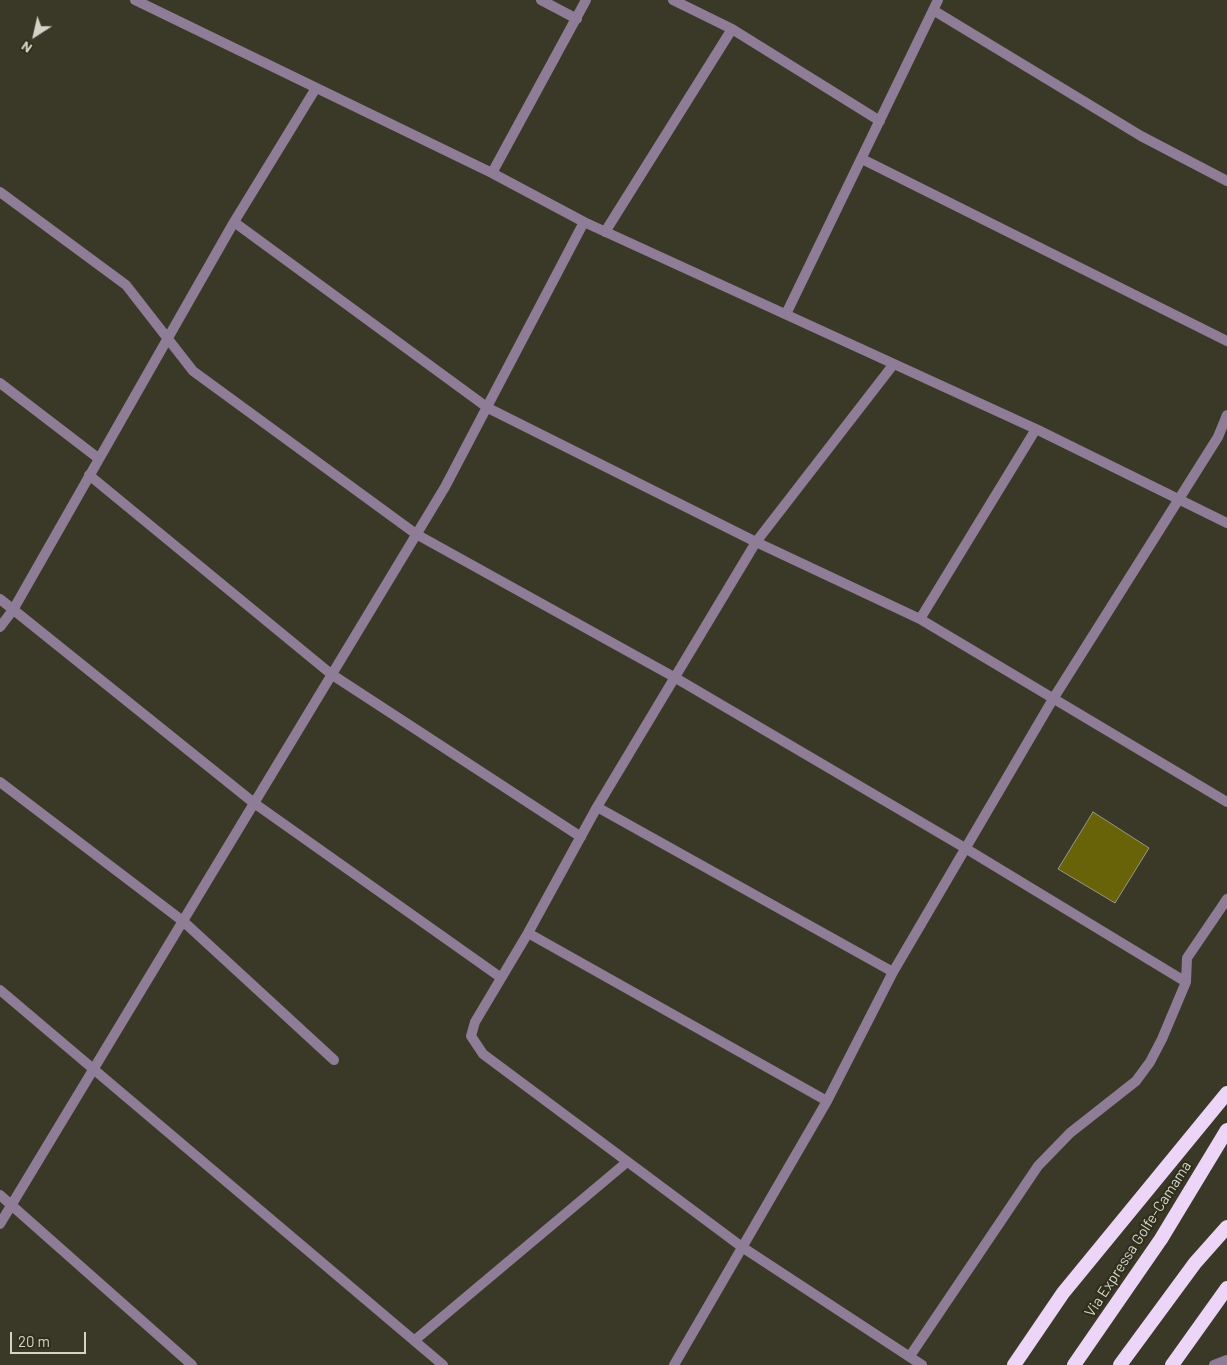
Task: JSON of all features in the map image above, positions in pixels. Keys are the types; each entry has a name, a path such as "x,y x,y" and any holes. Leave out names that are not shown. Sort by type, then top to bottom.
{"highway":[{"path":"1014,1365 1063,1292 1227,1093"},
{"name":"Via Expressa Golfe-Camama","path":"1074,1365 1161,1238 1227,1130"},
{"path":"1120,1365 1195,1263 1227,1227"},
{"path":"1172,1365 1227,1288"}],"street":[{"path":"135,0 492,173 584,222 1036,429 1179,501 1227,522"},
{"path":"541,0 577,19"},
{"path":"492,173 586,0"},
{"path":"673,0 732,29 880,121"},
{"path":"786,314 938,0"},
{"path":"934,10 1141,136 1227,181"},
{"path":"605,232 732,29"},
{"path":"0,627 12,610 167,336 316,88"},
{"path":"862,159 1227,341"},
{"path":"0,192 126,285 193,371 416,534 674,677 965,848 1186,982"},
{"path":"234,222 488,408 756,542 920,618 1227,802"},
{"path":"0,1224 13,1206 416,534 488,408 584,222"},
{"path":"893,365 756,542 597,807 528,933 500,977 475,1022 470,1036 483,1054 742,1248 922,1365"},
{"path":"0,383 98,458"},
{"path":"674,1365 827,1101 893,972 965,848 1053,699 1218,437 1227,415"},
{"path":"920,618 1036,429"},
{"path":"89,475 331,674 581,837"},
{"path":"0,599 254,803 500,977"},
{"path":"0,782 184,922 334,1060"},
{"path":"597,807 893,972"},
{"path":"910,1356 1038,1166 1070,1133 1136,1081 1162,1039 1186,982 1187,958 1227,899"},
{"path":"528,933 827,1101"},
{"path":"0,990 443,1365"},
{"path":"415,1340 627,1162"},
{"path":"0,1195 192,1365"},
{"path":"1214,1365 1227,1360"}],"building":[{"path":"1093,812 1149,848 1115,903 1058,869"}]}
